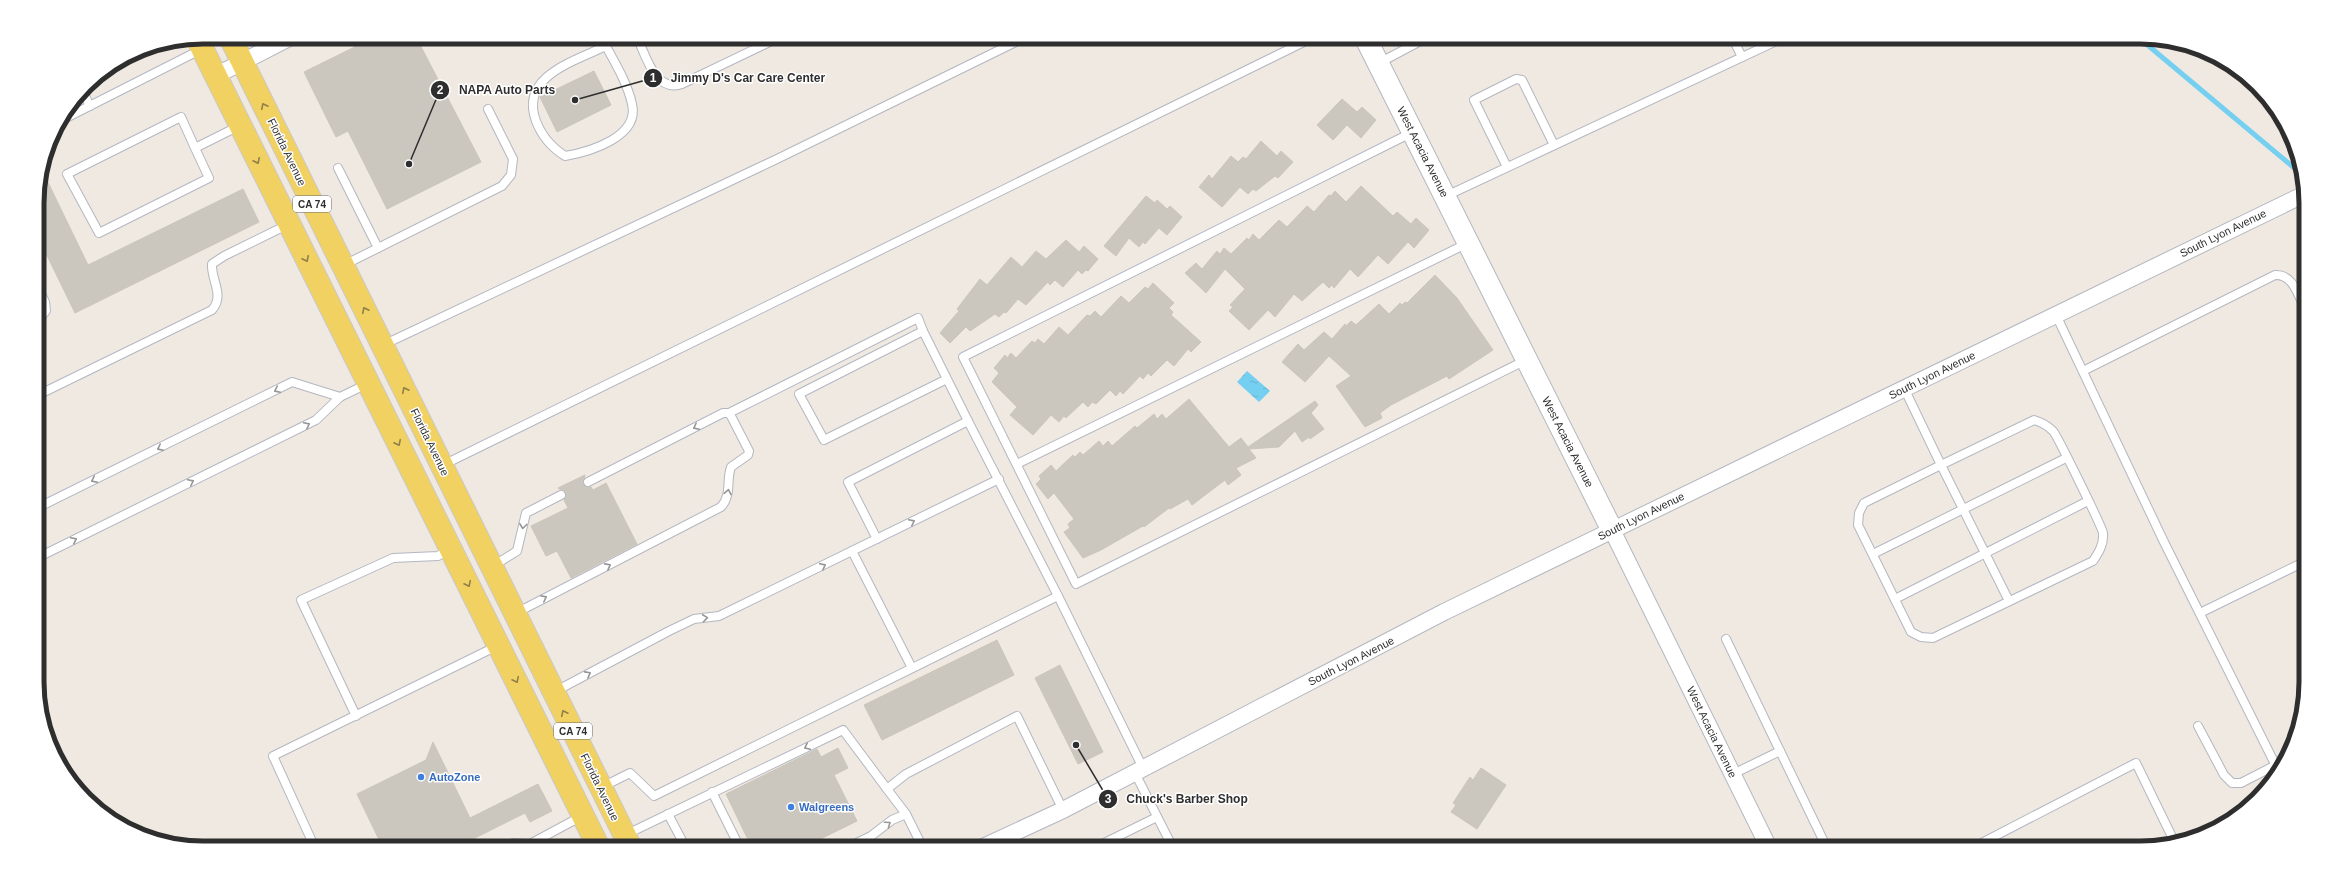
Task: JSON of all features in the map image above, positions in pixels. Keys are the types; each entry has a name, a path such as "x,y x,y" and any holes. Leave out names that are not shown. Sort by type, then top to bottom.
{"main road":[{"path":"199,44 596,841"},
{"name":"Florida Avenue","path":"233,44 628,841"},
{"path":"368,383 379,380 390,394 473,555 515,613"}],"street":[{"path":"215,76 277,44"},
{"name":"West Acacia Avenue","path":"1368,44 1766,841"},
{"name":"South Lyon Avenue","path":"996,841 1063,810 1444,612 2299,197"}],"lane":[{"path":"70,116 199,44"},
{"path":"640,44 657,78 663,84 673,86 682,84 765,44"},
{"path":"382,345 777,158 1012,44"},
{"path":"442,466 1300,44"},
{"path":"1378,63 1415,44"},
{"path":"1736,44 1742,57"},
{"path":"1445,197 1770,44"},
{"path":"606,46 633,105 632,120 624,130 597,149 565,156 552,147 539,128 532,111 534,92 542,81 559,69 606,46"},
{"path":"1507,167 1474,100 1516,78 1522,80 1554,145"},
{"path":"85,97 90,106"},
{"path":"343,266 502,186 511,175 512,159 488,108"},
{"path":"181,117 195,148 209,178 99,232 66,174 181,117"},
{"path":"195,148 240,126"},
{"path":"1413,132 963,357 1076,584 1526,359"},
{"path":"338,168 378,248"},
{"path":"44,392 212,310 217,304 219,293 212,274 212,264 224,256 288,224"},
{"path":"1017,464 1468,243"},
{"path":"2083,371 2275,275 2283,274 2289,278 2299,297"},
{"path":"44,300 46,311 44,314"},
{"path":"2056,315 2200,614 2275,765"},
{"path":"588,482 718,416 729,413 918,318 968,421 1058,596 1139,770 1157,817 1169,841"},
{"path":"923,331 799,394 824,440 947,379"},
{"path":"44,505 292,382 340,398"},
{"path":"44,556 316,420 340,398 368,383"},
{"path":"1904,388 2009,601"},
{"path":"515,613 721,508 726,502 729,492 731,467 748,455 749,451 729,413"},
{"path":"2034,420 2043,423 2053,431 2103,532 2101,549 2093,561 1933,638 1921,637 1911,632 1858,525 1860,513 1864,503 1942,465 2034,420"},
{"path":"877,539 848,482 968,421"},
{"path":"1873,554 2066,458"},
{"path":"554,692 694,619 719,616 999,479"},
{"path":"492,567 517,551 526,514 561,495"},
{"path":"1895,599 2088,501"},
{"path":"356,716 300,600 393,558 438,556 450,550"},
{"path":"852,551 912,668"},
{"path":"2200,614 2299,565"},
{"path":"601,788 630,773 654,796 1058,596"},
{"path":"1726,639 1824,841"},
{"path":"312,841 273,756 498,646"},
{"path":"887,790 906,774 1017,716 1063,810"},
{"path":"2198,726 2224,775 2232,783 2242,783 2272,770"},
{"path":"629,841 668,814 843,730 906,814 920,841"},
{"path":"1733,774 1780,751"},
{"path":"1986,841 2136,763 2172,838"},
{"path":"712,792 736,841"},
{"path":"668,814 682,841"},
{"path":"861,841 871,836 892,820 906,814"},
{"path":"538,841 583,816"},
{"path":"1108,841 1157,817"}],"water":[{"path":"1247,371 1270,391 1259,402 1237,382"}],"building":[{"path":"361,44 420,44 481,162 387,209 348,131 336,137 304,72"},
{"path":"594,71 611,105 557,132 540,97"},
{"path":"1342,99 1357,112 1362,107 1376,120 1361,138 1347,125 1333,140 1317,125"},
{"path":"1261,141 1277,156 1281,151 1293,162 1278,178 1275,176 1256,191 1253,189 1248,194 1240,187 1222,207 1199,187 1209,175 1212,179 1231,156 1238,162 1243,157 1246,159"},
{"path":"46,178 88,265 243,189 259,222 75,313 44,249 44,193"},
{"path":"1361,186 1393,216 1397,212 1411,224 1416,218 1429,230 1414,248 1408,242 1388,264 1378,255 1358,277 1350,269 1334,288 1332,285 1329,288 1323,282 1302,301 1294,294 1275,317 1268,310 1249,330 1229,311 1233,307 1230,305 1245,289 1225,269 1206,293 1185,273 1196,263 1202,269 1217,251 1220,254 1224,248 1231,254 1247,238 1249,240 1253,234 1259,240 1279,220 1287,227 1307,206 1314,212 1329,195 1331,196 1335,191 1346,202"},
{"path":"1146,196 1155,203 1157,200 1167,209 1170,206 1182,217 1167,235 1159,228 1145,244 1143,242 1139,247 1129,238 1116,256 1104,246"},
{"path":"1066,240 1079,252 1084,246 1098,259 1088,271 1086,270 1082,274 1078,270 1063,287 1055,280 1050,285 1048,282 1026,305 1018,299 1006,313 1004,312 999,317 995,314 970,331 966,327 950,343 940,333 959,311 957,309 980,279 987,285 1011,257 1022,267 1036,251 1046,259"},
{"path":"1435,275 1457,298 1493,350 1449,379 1447,376 1391,405 1380,413 1382,418 1365,427 1336,386 1351,376 1329,356 1305,382 1282,362 1298,344 1304,350 1324,332 1332,339 1345,324 1346,326 1351,321 1356,325 1379,304 1389,314 1400,303 1402,305 1405,302 1407,303"},
{"path":"1153,283 1174,303 1169,308 1173,312 1171,315 1201,342 1191,352 1188,349 1174,366 1167,360 1151,376 1148,373 1143,379 1140,376 1123,394 1120,391 1116,396 1110,390 1096,404 1092,402 1088,407 1083,402 1066,418 1064,416 1059,422 1051,415 1033,435 1010,415 1017,407 992,382 999,373 994,368 1005,355 1007,358 1011,353 1016,358 1032,341 1035,343 1038,339 1044,344 1059,327 1068,335 1087,315 1090,316 1095,311 1101,317 1121,296 1129,303 1145,287 1148,289"},
{"path":"1189,399 1229,447 1241,438 1248,447 1315,401 1318,405 1311,413 1324,429 1310,439 1309,437 1302,442 1295,431 1279,447 1249,449 1256,458 1236,468 1241,475 1228,485 1225,480 1192,505 1188,499 1170,509 1169,508 1144,527 1143,526 1101,550 1083,558 1064,532 1070,528 1068,524 1074,519 1054,493 1048,499 1036,484 1041,479 1039,476 1051,465 1056,471 1073,455 1075,457 1080,452 1083,455 1099,441 1103,446 1108,441 1112,446 1135,426 1137,428 1154,414 1157,419 1162,414 1166,419"},
{"path":"585,475 583,484 587,487 591,487 593,490 606,483 637,544 571,578 557,551 546,556 531,526 568,508 564,500 566,493 558,488"},
{"path":"997,640 1014,675 882,740 864,705"},
{"path":"1060,665 1103,752 1078,764 1035,678"},
{"name":"AutoZone","path":"433,742 470,818 538,784 552,811 530,822 525,813 469,841 380,841 357,794 426,760"},
{"name":"Walgreens","path":"838,748 848,768 834,775 857,821 816,841 749,841 726,794 817,749 821,757"},
{"path":"1481,768 1506,785 1477,829 1451,812 1456,805 1453,803 1470,777 1473,780"}],"waterway":[{"path":"2146,44 2295,169"}],"place":[{"name":"Jimmy D's Car Care Center","path":"575,100"},
{"name":"NAPA Auto Parts","path":"409,164"},
{"name":"Chuck's Barber Shop","path":"1076,745"},
{"name":"AutoZone","path":"421,777"},
{"name":"Walgreens","path":"791,807"}]}
